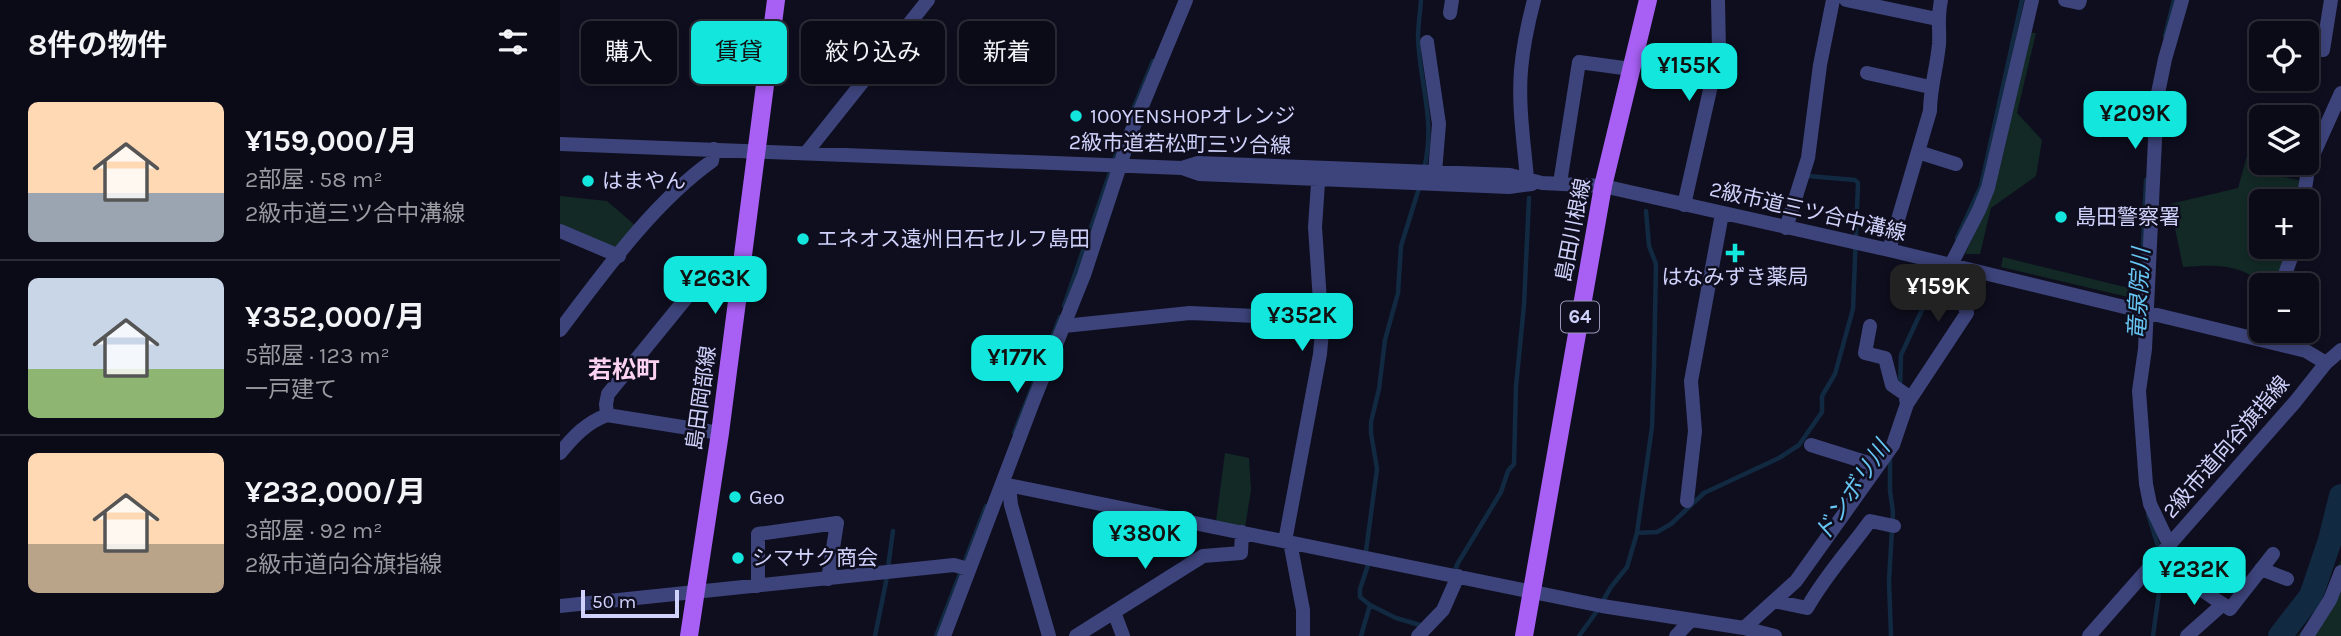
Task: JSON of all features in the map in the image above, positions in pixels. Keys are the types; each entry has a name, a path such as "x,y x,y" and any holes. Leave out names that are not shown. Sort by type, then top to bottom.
{"main road":[{"name":"島田岡部線","path":"690,636 720,433 776,0"},
{"name":"島田川根線","path":"1524,636 1603,186 1648,0"}],"street":[{"path":"806,153 928,0"},
{"path":"944,636 968,569 1006,485 1098,236 1130,135 1186,0"},
{"path":"1527,179 1520,107 1521,72 1524,39 1534,0"},
{"path":"1684,205 1719,50 1718,0"},
{"path":"1786,228 1808,158 1820,65 1833,0"},
{"path":"1846,0 1937,19"},
{"path":"1889,250 1930,111 1930,87 1939,43 1937,19 1941,0"},
{"path":"1753,632 1774,601 1796,580 1893,445 1907,404 1967,313 1964,305 1937,292 1988,188 2032,0"},
{"path":"2065,0 2079,3 2080,0"},
{"path":"2169,544 2150,504 2146,484 2139,391 2145,349 2157,98 2182,0"},
{"path":"2323,50 2331,0"},
{"path":"1427,43 1439,124 1435,172"},
{"path":"1560,183 1579,62 1631,69"},
{"path":"1867,73 1930,87"},
{"path":"2305,189 2309,164 2341,93"},
{"name":"2級市道若松町三ツ合線","path":"560,144 1182,168 1198,163 1318,173 1435,172 1510,175 1542,183 1603,186"},
{"path":"560,144 560,151"},
{"path":"560,330 666,199 688,178 712,161 714,149"},
{"path":"1918,152 1956,164"},
{"path":"1303,636 1303,610 1288,542 1320,354 1321,319 1315,227 1318,173 1509,187 1542,183"},
{"name":"2級市道三ツ合中溝線","path":"1603,186 1889,250 2249,337"},
{"path":"1687,501 1695,431 1691,381 1722,214"},
{"path":"560,230 619,256"},
{"path":"607,415 608,394 709,270 723,264"},
{"path":"1064,326 1190,313 1321,319"},
{"path":"1870,326 1866,353 1885,358 1892,385 1906,394 1907,404"},
{"name":"2級市道三ツ合中溝線","path":"2273,343 2306,351 2326,363"},
{"name":"2級市道向谷旗指線","path":"2090,636 2326,363 2341,350"},
{"path":"560,453 578,431 607,415 720,433"},
{"path":"1811,445 1878,466"},
{"path":"1006,485 1602,606 1775,636"},
{"path":"1006,485 1049,636"},
{"path":"1774,601 1807,608 1821,582 1840,563 1870,521 1894,526"},
{"path":"758,586 758,534 838,523 828,579"},
{"path":"1076,636 1203,556 1241,553 1242,533"},
{"path":"2158,557 2184,579 2230,609 2273,554"},
{"path":"560,606 954,565 968,569"},
{"path":"2261,569 2287,579"},
{"path":"2307,636 2330,600 2341,572"},
{"path":"1418,636 1443,610 1458,576"},
{"path":"2187,636 2223,604"},
{"path":"1114,612 1123,636"},
{"path":"1676,636 1691,620"}],"green space":[{"path":"2031,33 2036,33 2017,113 2042,140 2036,176 1991,208 1980,254 1965,254 1986,210"},
{"path":"2249,149 2249,175 2275,175 2302,181 2301,189 2249,189 2249,259 2288,259 2282,273 2249,275 2232,268 2183,267 2170,204 2238,188"},
{"path":"560,196 607,201 637,227 615,249 563,227 560,223"},
{"path":"2003,257 2129,288 2128,297 2001,267"},
{"path":"1225,453 1249,458 1251,490 1245,528 1216,521"},
{"path":"2341,560 2341,636 2297,636 2317,615"}],"waterway":[{"path":"1421,0 1419,56 1428,118 1424,169"},
{"name":"ドンボリ川","path":"1957,238 1981,186 2022,0"},
{"name":"竜泉院川","path":"2165,36 2174,0"},
{"path":"1131,114 1153,61"},
{"name":"竜泉院川","path":"2148,136 2151,96"},
{"path":"1064,306 1117,152"},
{"path":"1637,533 1657,532 1671,524 1704,493 1779,458 1799,445 1822,412 1822,396 1835,374 1853,309 1858,183 1855,180 1808,176"},
{"name":"竜泉院川","path":"2140,307 2146,180"},
{"path":"1361,636 1370,605 1360,597 1360,589 1368,565 1366,551 1377,469 1371,422 1379,389 1385,340 1398,293 1401,246 1420,185"},
{"path":"1454,572 1501,492 1508,471 1514,464 1516,386 1524,305 1529,198"},
{"path":"1579,636 1627,567 1637,533 1652,427 1654,367 1656,264 1649,246 1646,211"},
{"name":"ドンボリ川","path":"1900,386 1901,355 1933,286"},
{"path":"1014,433 1060,317"},
{"path":"1890,458 1893,512 1889,581 1891,636"},
{"path":"2280,636 2311,596 2330,540 2341,496"},
{"path":"936,636 986,506"},
{"name":"竜泉院川","path":"2148,514 2158,546"},
{"path":"875,636 893,531"},
{"name":"竜泉院川","path":"2153,636 2162,571"},
{"path":"1370,605 1396,618 1420,625"}],"place":[{"name":"100YENSHOPオレンジ","path":"1076,116"},
{"name":"はまやん","path":"588,181"},
{"name":"島田警察署","path":"2061,217"},
{"name":"エネオス遠州日石セルフ島田","path":"803,239"},
{"name":"はなみずき薬局","path":"1735,253"},
{"name":"Geo","path":"735,497"},
{"name":"シマサク商会","path":"738,558"}],"district":[{"name":"若松町","path":"624,370"}]}
